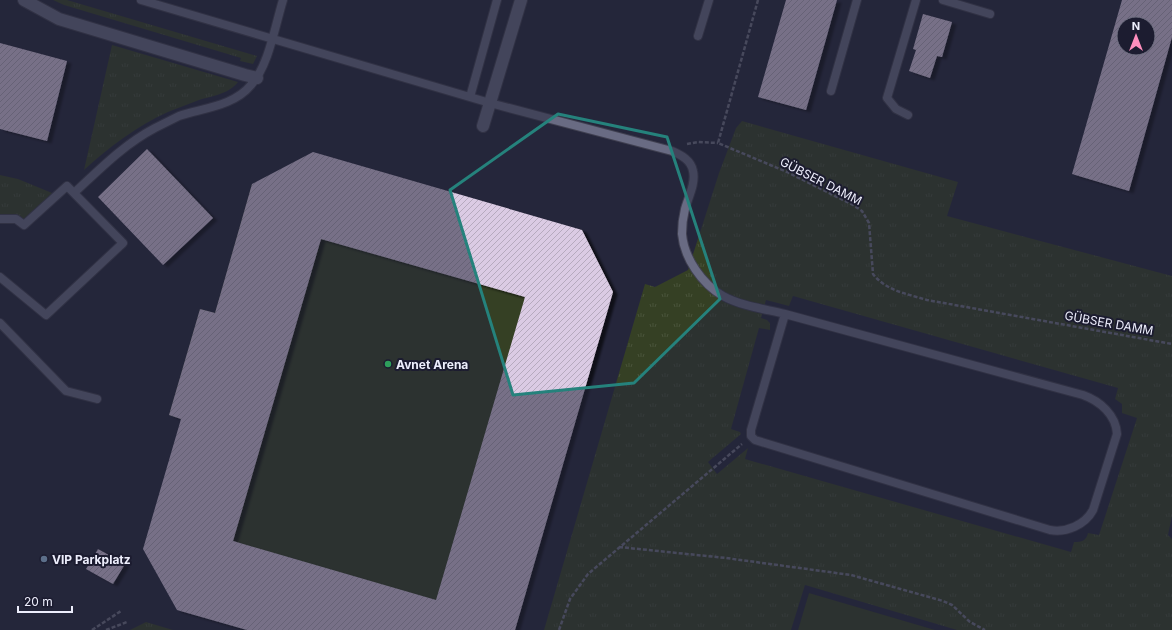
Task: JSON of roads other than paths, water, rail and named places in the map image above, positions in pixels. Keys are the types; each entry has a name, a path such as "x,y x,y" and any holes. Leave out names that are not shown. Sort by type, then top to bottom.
{"street":[{"path":"24,0 59,19 257,78"},
{"path":"483,126 521,0"}],"lane":[{"path":"142,0 490,103 672,150 680,154 689,162 694,172 692,188 683,220 682,231 687,255 707,284 723,296 735,301 785,314 1088,397 1103,407 1112,417 1116,429 1116,436 1093,510 1090,515 1083,522 1075,526 1066,530 1056,531 755,440 751,436 751,430 785,314"},
{"path":"74,194 109,160 135,139 179,117 230,100 247,90 257,78 266,58 283,0"},
{"path":"470,97 498,0"},
{"path":"698,36 709,0"},
{"path":"831,91 857,0"},
{"path":"908,115 896,109 886,98 916,0"},
{"path":"943,0 990,14"},
{"path":"0,220 16,219 24,225 67,186 123,243 46,315 0,277"},
{"path":"0,323 66,390 97,399"}],"place":[{"name":"Avnet Arena","path":"388,364"},
{"name":"VIP Parkplatz","path":"44,559"}]}
